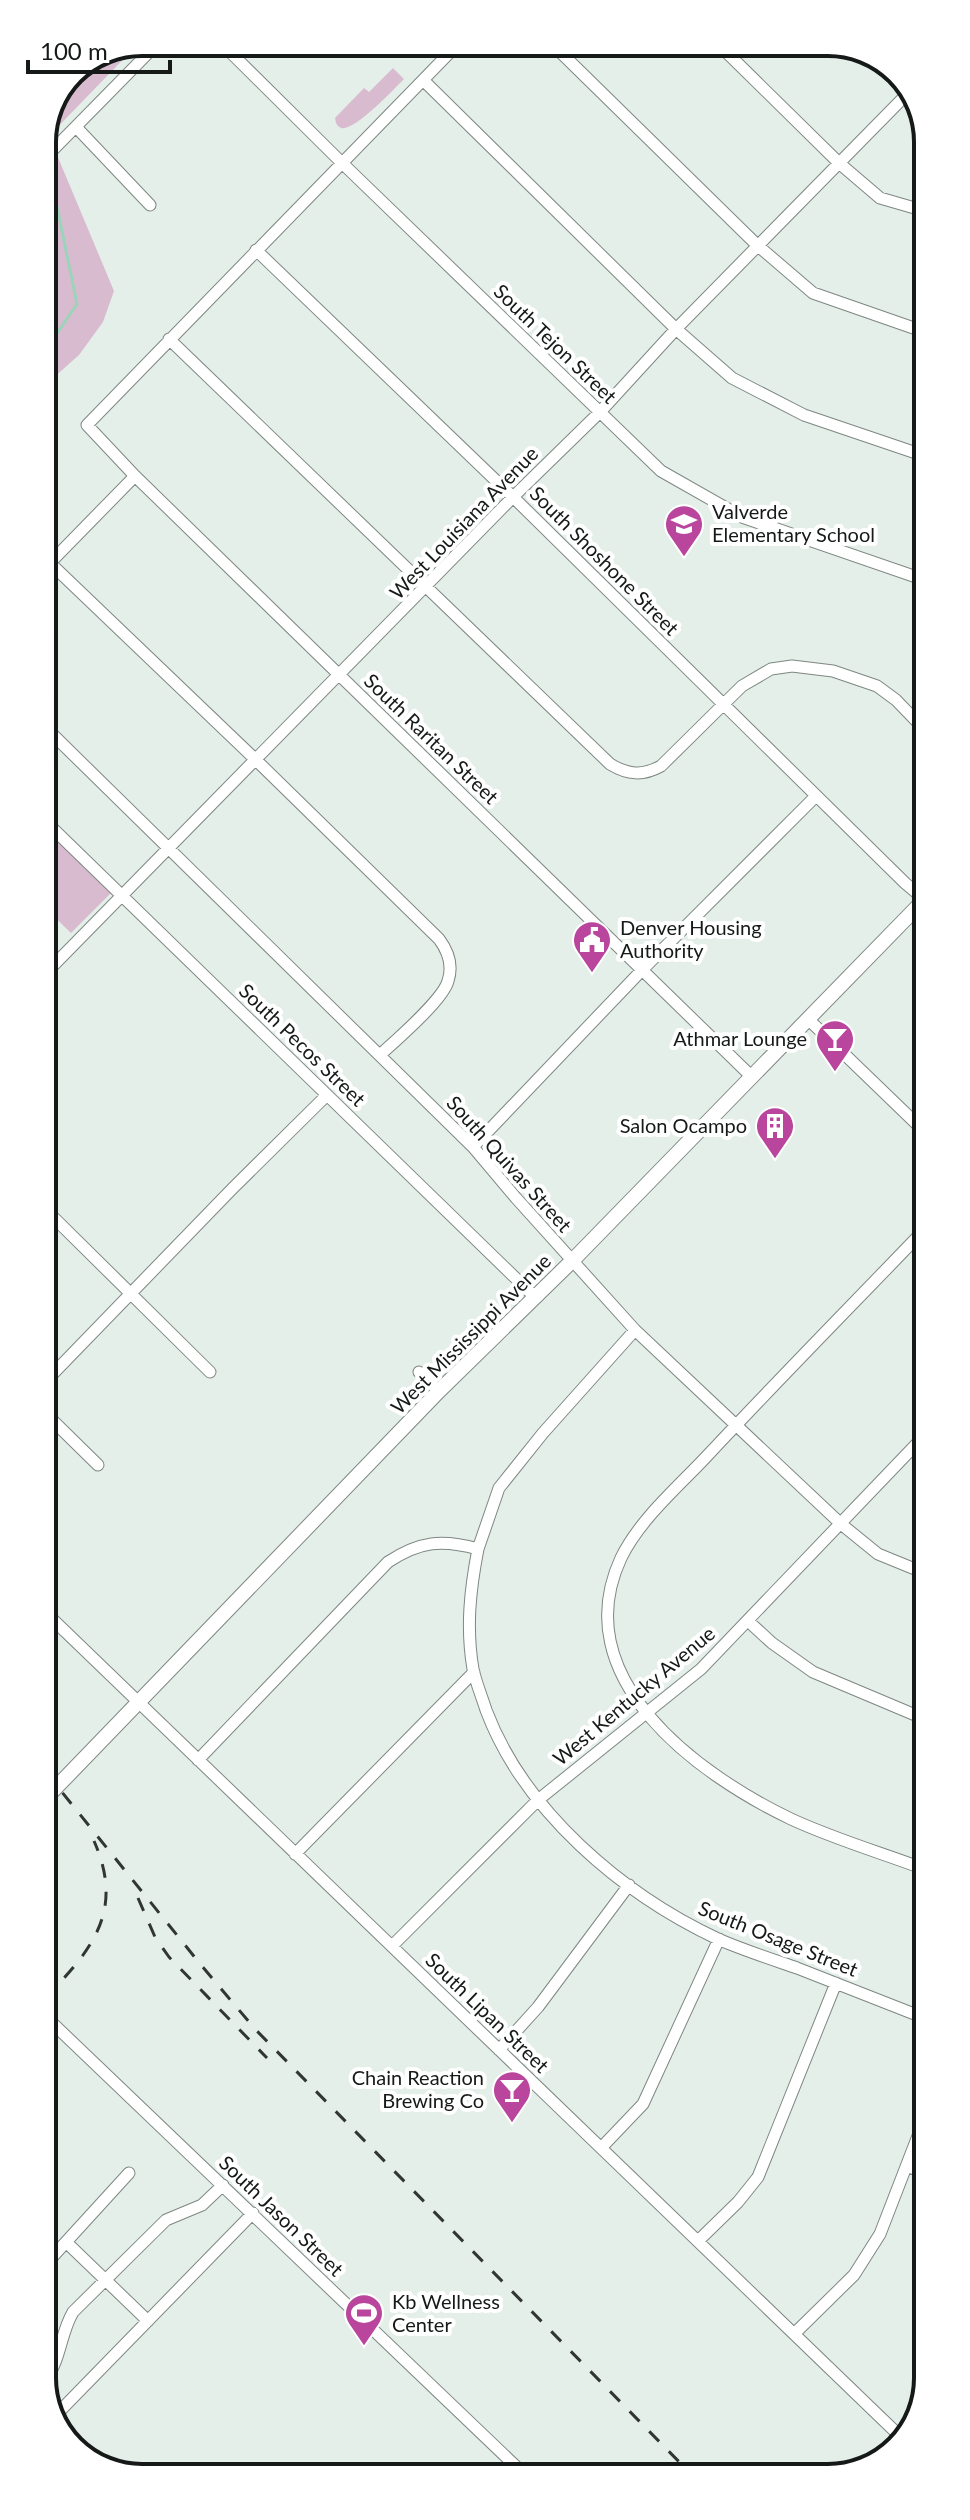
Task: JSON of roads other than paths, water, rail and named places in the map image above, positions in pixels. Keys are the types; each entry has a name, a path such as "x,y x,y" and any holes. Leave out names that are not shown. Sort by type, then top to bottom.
{"main road":[{"name":"West Mississippi Avenue","path":"56,1788 439,1391 572,1261 914,909"}],"street":[{"path":"56,147 145,56"},
{"name":"South Tejon Street","path":"234,56 661,471 742,517 914,576"},
{"path":"446,56 169,339 610,764 620,770 636,774 661,766 752,678 771,669 792,666 819,668 877,686 914,719"},
{"path":"564,56 757,245 813,293 914,328"},
{"path":"730,56 839,163 880,198 914,208"},
{"path":"423,80 676,329 732,378 804,415 914,452"},
{"name":"West Louisiana Avenue","path":"56,963 600,412 757,245 902,99"},
{"path":"76,127 150,205"},
{"name":"South Shoshone Street","path":"256,250 914,888"},
{"name":"South Raritan Street","path":"169,339 87,425 135,476 752,1077"},
{"path":"56,557 135,476"},
{"path":"56,576 256,760 439,939 445,948 450,973 444,991 380,1055"},
{"name":"South Quivas Street","path":"56,738 473,1147 635,1330 841,1524 878,1554 914,1569"},
{"path":"473,1147 643,969 816,796"},
{"name":"South Pecos Street","path":"56,832 535,1297"},
{"path":"808,1019 914,1121"},
{"path":"56,1371 327,1095"},
{"path":"56,1220 210,1372"},
{"path":"914,1240 638,1532 622,1558 610,1597 609,1624 621,1674 646,1712 673,1741 708,1770 792,1819 914,1865"},
{"name":"South Osage Street","path":"635,1330 543,1433 499,1488 478,1549 468,1613 474,1672 500,1741 538,1800 580,1845 629,1885 677,1917 719,1939 914,2014"},
{"path":"419,1372 439,1391"},
{"path":"56,1424 98,1465"},
{"name":"West Kentucky Avenue","path":"392,1946 538,1800 701,1669 914,1447"},
{"path":"198,1760 388,1562 426,1544 453,1542 478,1549"},
{"path":"748,1621 772,1643 813,1672 914,1715"},
{"name":"South Lipan Street","path":"56,1623 895,2431"},
{"path":"295,1854 474,1672"},
{"path":"499,2050 538,2007 629,1885"},
{"path":"601,2148 643,2104 719,1939"},
{"path":"698,2241 738,2202 758,2177 836,1983"},
{"name":"South Jason Street","path":"56,2026 514,2464"},
{"path":"794,2334 854,2275 880,2234 914,2147"},
{"path":"907,2166 914,2169"},
{"path":"56,2253 129,2173"},
{"path":"56,2361 73,2312 166,2220 202,2205 223,2185"},
{"path":"62,2409 253,2213"},
{"path":"66,2242 148,2321"}],"waterway":[{"path":"56,202 77,304 56,335"}],"railway":[{"path":"56,1785 255,2029 681,2464"},
{"path":"56,1986 89,1946 105,1909 103,1866 94,1841"},
{"path":"138,1898 155,1937 169,1957 267,2058"}],"place":[{"name":"Valverde Elementary School","path":"684,558"},
{"name":"Denver Housing Authority","path":"592,974"},
{"name":"Athmar Lounge","path":"835,1073"},
{"name":"Salon Ocampo","path":"775,1160"},
{"name":"Chain Reaction Brewing Co","path":"512,2124"},
{"name":"Kb Wellness Center","path":"364,2347"}]}
